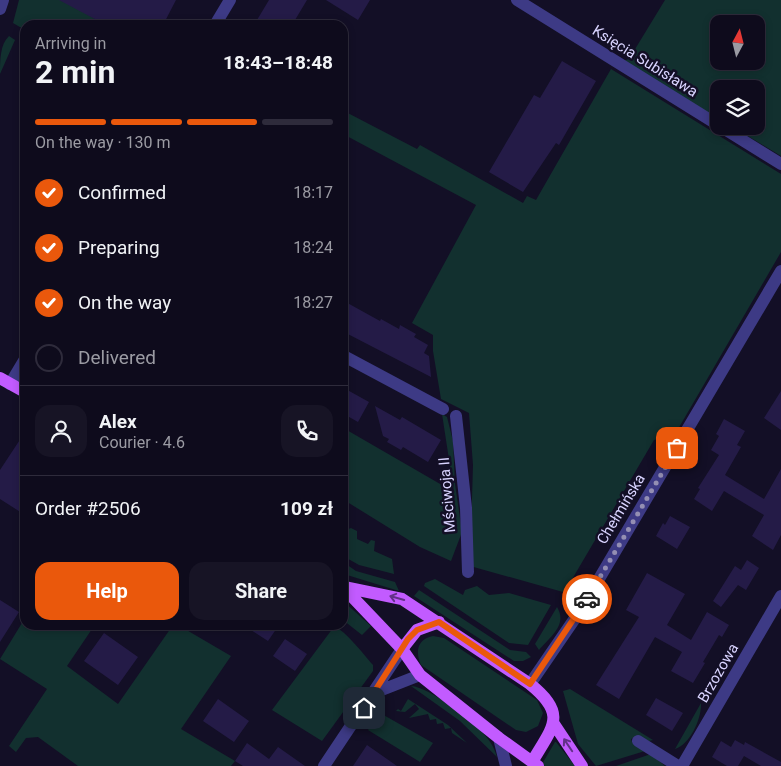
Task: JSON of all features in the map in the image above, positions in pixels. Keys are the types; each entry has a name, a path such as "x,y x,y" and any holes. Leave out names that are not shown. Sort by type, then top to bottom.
{"main road":[{"path":"5,381 20,389"},
{"path":"348,587 402,599 439,622 548,698 554,711 554,724 534,765 420,676 402,649 348,591"},
{"path":"402,649 417,630 439,622"},
{"path":"554,724 582,766"}],"street":[{"path":"0,9 3,0"},
{"path":"218,20 230,0"},
{"name":"Księcia Subisława","path":"517,0 781,164"},
{"name":"Chełmińska","path":"530,684 580,611 781,271"},
{"path":"348,358 443,409"},
{"path":"5,381 20,364"},
{"name":"Mściwoja II","path":"456,416 466,508 468,572"},
{"name":"Brzozowa","path":"682,766 781,596"},
{"path":"324,766 402,649"},
{"path":"374,693 420,676"},
{"path":"499,738 506,766"},
{"path":"638,740 678,766"}],"green space":[{"path":"19,0 66,0 95,19 20,20 20,27 13,23"},
{"path":"665,0 781,0 781,156 746,135 765,135 765,80 710,80 710,114 623,61 629,59"},
{"path":"9,36 15,40 0,74 2,48"},
{"path":"611,69 710,130 710,135 718,135 781,174 781,252 674,436 654,440 571,581 580,587 583,592 574,598 563,592 470,566 473,465 469,413 441,399 433,351 433,335 412,323 476,205 348,137 348,113 417,149 420,145 523,203 527,196 536,200"},
{"path":"442,414 447,417 453,441 455,484 462,532 451,561 420,547 348,502 348,431 454,492"},
{"path":"351,528 357,531 357,539 368,544 371,540 375,541 374,551 392,559 394,574 359,565 348,559 348,529"},
{"path":"348,565 356,571 395,582 399,591 348,575"},
{"path":"435,579 463,595 465,590 477,586 489,595 509,593 551,605 528,645 509,643 424,586 425,583"},
{"path":"419,590 510,650 526,652 531,657 523,661 514,661 414,596"},
{"path":"348,605 371,626 362,635 348,624"},
{"path":"557,607 560,613 559,625 539,650 535,644"},
{"path":"20,626 20,630 91,630 67,666 118,704 170,630 187,630 231,656 181,729 235,761 231,766 78,766 38,737 26,738 16,752 9,746 47,689 0,659"},
{"path":"332,630 340,630 373,665 373,671 322,741 272,710"},
{"path":"433,636 444,638 537,700 543,713 538,726 526,732 516,730 421,665 418,655 419,647 424,640"},
{"path":"411,686 441,699 464,716 488,739 497,757 460,721"},
{"path":"570,689 653,740 649,741 637,736 631,739 632,742 645,751 596,766 578,744 563,691"},
{"path":"408,699 448,725 467,743 452,733 451,728 445,729 443,723 437,724 436,719 430,720 428,714 409,718 419,709 415,704 405,712 396,711 398,709 401,711"},
{"path":"701,703 701,709 694,730 686,742 675,749"},
{"path":"380,713 433,743 420,762 368,730"},
{"path":"555,742 575,766 545,766 542,764"},
{"path":"651,754 665,766 616,766"}],"building":[{"path":"59,0 176,0 166,20 97,20"},
{"path":"269,0 307,0 295,20 257,20"},
{"path":"326,0 370,0 358,20"},
{"path":"562,61 596,81 559,145 556,143 523,192 489,172 534,95 540,98"},
{"path":"348,303 380,321 381,319 399,329 400,325 416,334 414,337 428,345 424,353 429,356 431,377 348,334"},
{"path":"348,390 369,402 358,422 348,416"},
{"path":"781,391 781,430 764,418"},
{"path":"375,406 400,420 402,417 441,440 428,462 403,447 401,450 387,442 389,439 383,436"},
{"path":"724,419 745,431 737,445 741,447 725,475 764,499 781,469 781,535 773,550 752,536 764,515 724,491 712,511 694,499 700,489 698,488 719,455 711,450 719,436 716,434"},
{"path":"20,440 20,512 0,499 0,470"},
{"path":"670,516 690,527 677,549 656,536 663,523 665,525"},
{"path":"747,560 759,568 746,590 738,585 721,607 713,601 735,566 741,570"},
{"path":"647,573 685,594 667,625 691,640 707,612 729,625 722,637 719,635 693,683 671,671 682,652 655,637 619,699 596,685 639,617 626,610"},
{"path":"0,600 19,612 0,642"},
{"path":"251,630 276,630 268,641"},
{"path":"104,633 138,657 118,685 84,661"},
{"path":"285,639 307,654 295,671 273,656"},
{"path":"656,698 683,713 672,731 646,715"},
{"path":"218,699 249,721 234,742 203,721"},
{"path":"735,740 744,745 745,742 781,762 781,766 761,766 744,756 738,766 727,766 712,757 721,741 731,747"},
{"path":"247,743 269,759 278,747 305,766 243,766 235,761"},
{"path":"367,745 397,766 353,766"}],"way so far":[{"path":"587,599 677,448"}],"route":[{"path":"364,708 408,639 417,630 439,622 530,684 587,599"}]}
